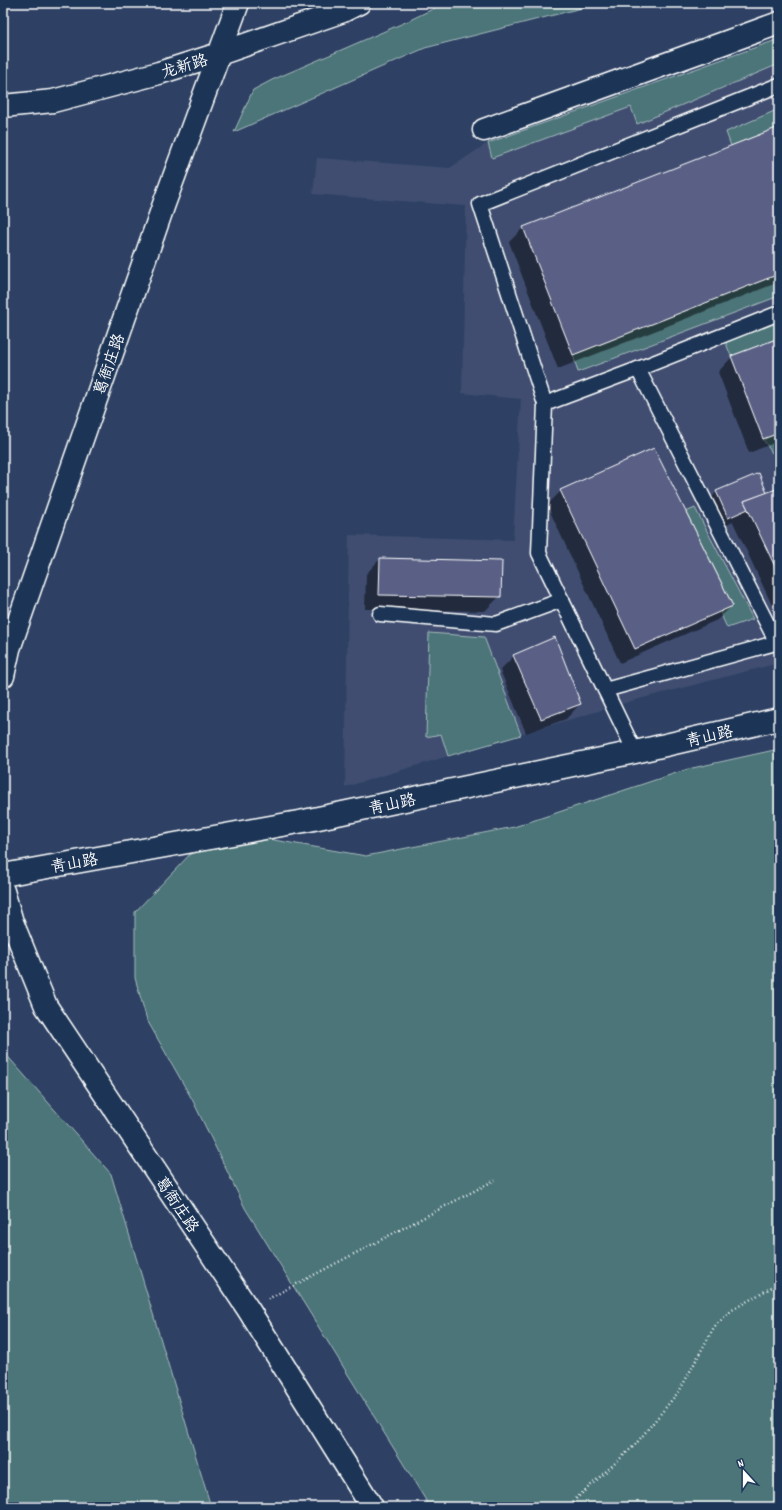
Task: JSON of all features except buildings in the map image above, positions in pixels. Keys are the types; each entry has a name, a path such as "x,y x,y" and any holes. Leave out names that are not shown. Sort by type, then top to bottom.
{"street":[{"name":"葛衙庄路","path":"3,676 9,649 164,204 238,3"},
{"name":"龙新路","path":"3,106 52,102 159,73 343,11 359,3"},
{"path":"484,130 779,23"},
{"name":"青山路","path":"3,875 304,821 635,752 779,719"},
{"name":"葛衙庄路","path":"3,891 12,922 46,1006 248,1309 372,1507"}],"lane":[{"path":"635,752 539,553 545,404 480,204 779,85"},
{"path":"545,404 779,313"},
{"path":"605,690 778,643 638,369"},
{"path":"380,614 496,624 562,600"}],"path":[{"path":"248,1309 495,1180"},
{"path":"567,1507 635,1445 680,1390 714,1326 732,1310 779,1283"}],"shaded area":[{"path":"779,39 779,663 635,700 345,787 349,535 513,540 521,399 462,393 466,206 313,194 317,158 450,168 488,143"}],"green space":[{"path":"445,3 601,3 425,48 234,132 253,90 272,80 408,21"},
{"path":"779,39 779,64 637,124 631,107 492,158 488,143"},
{"path":"779,109 779,127 731,146 726,132"},
{"path":"779,274 779,296 578,372 573,355"},
{"path":"779,321 779,338 731,356 725,341"},
{"path":"779,433 779,450 772,453 763,439"},
{"path":"695,508 753,619 727,628 720,612 733,606 686,512"},
{"path":"429,633 484,637 521,735 448,756 441,734 426,737"},
{"path":"779,749 779,1507 430,1507 245,1208 193,1101 147,1020 135,978 135,912 195,849 268,839 366,856 514,827 688,769"},
{"path":"3,1051 111,1174 211,1507 3,1507"}]}
